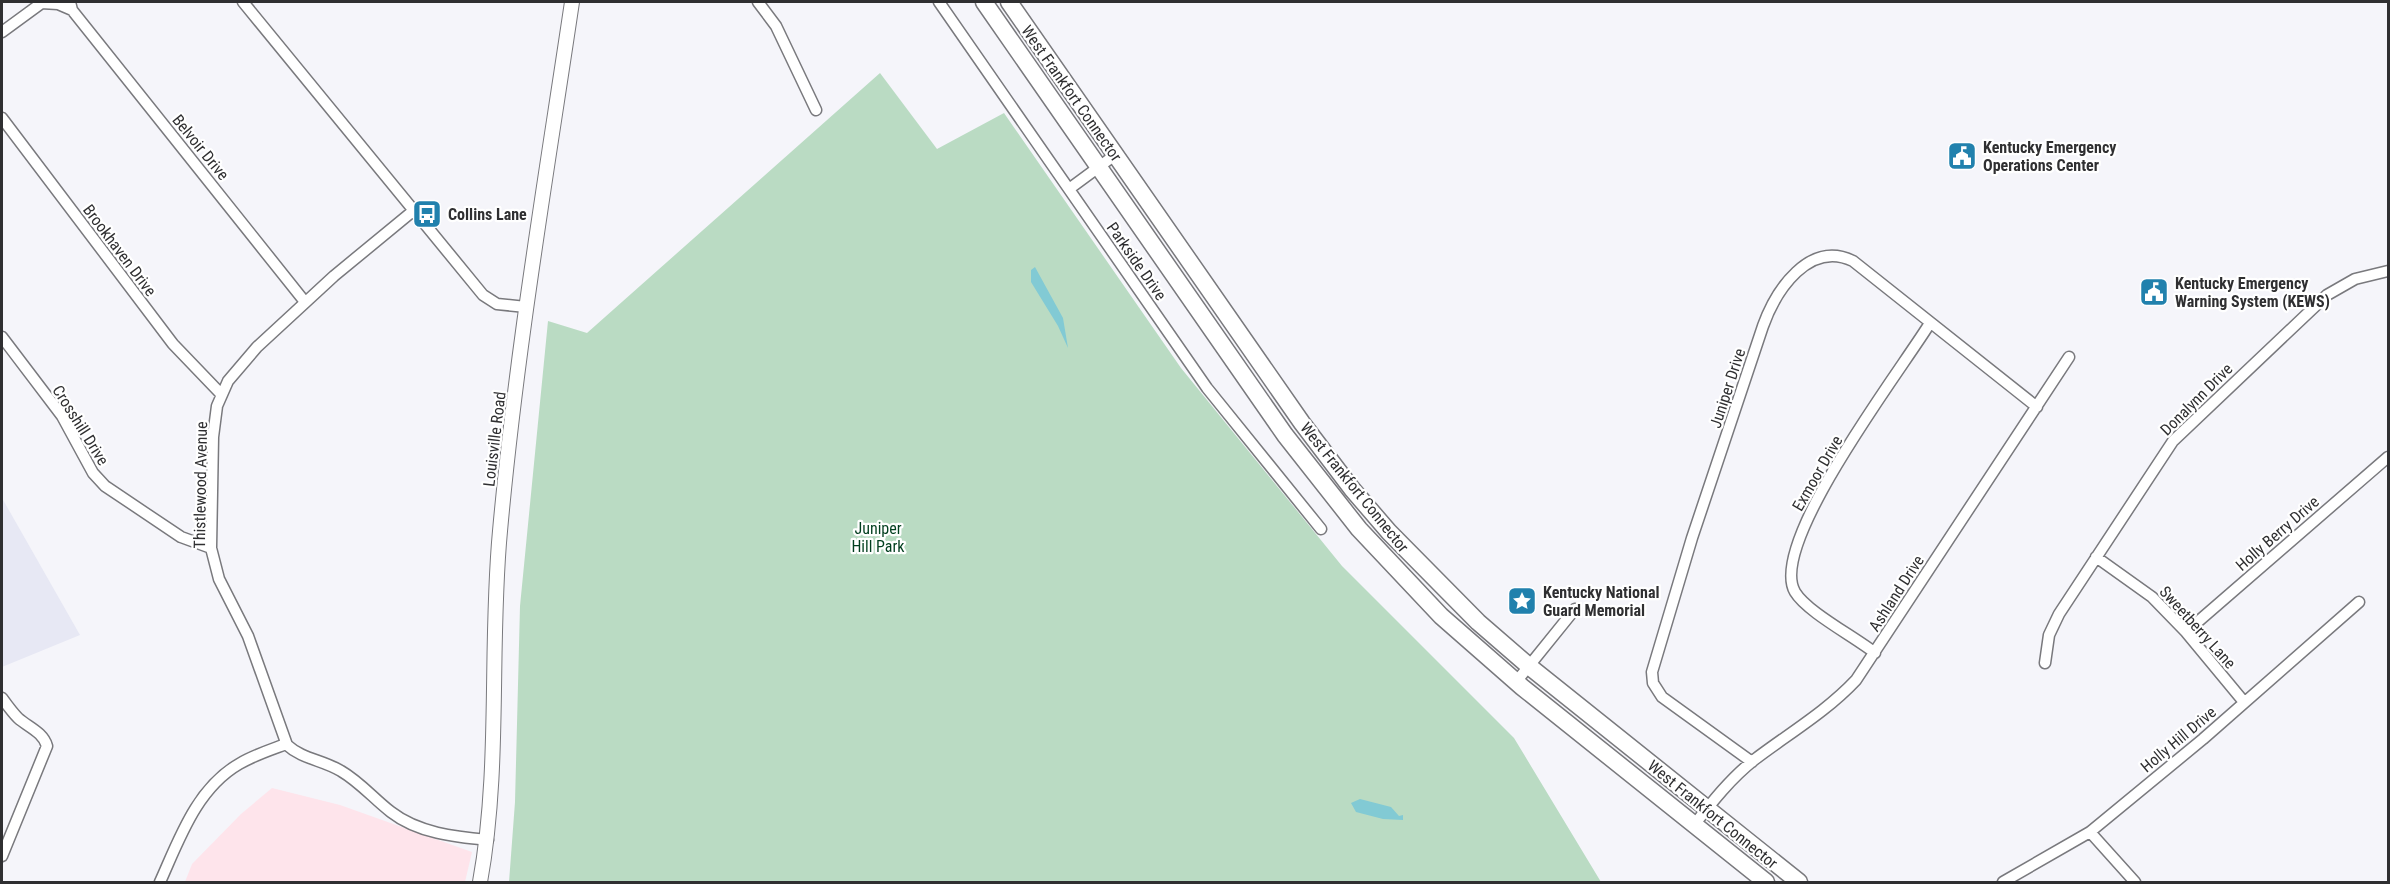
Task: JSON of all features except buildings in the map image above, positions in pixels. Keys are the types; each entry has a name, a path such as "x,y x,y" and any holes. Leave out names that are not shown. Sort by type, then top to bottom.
{"highway":[{"name":"West Frankfort Connector","path":"984,2 1286,435 1340,506 1379,552 1420,595 1516,682 1766,882"},
{"name":"West Frankfort Connector","path":"1009,2 1302,423 1352,489 1425,571 1478,622 1530,667 1799,882"}],"main road":[{"name":"Louisville Road","path":"480,882 488,840 500,532 526,307 572,2"}],"street":[{"path":"2,32 42,2"},
{"name":"Belvoir Drive","path":"42,2 71,6 305,302"},
{"path":"243,2 413,211 490,301 497,304 526,307"},
{"path":"758,2 776,26 816,110"},
{"name":"Parkside Drive","path":"939,2 1207,388 1321,530"},
{"name":"Brookhaven Drive","path":"2,118 173,344 221,394"},
{"path":"1069,189 1115,155"},
{"name":"Thistlewood Avenue","path":"286,744 248,636 219,579 211,548 213,437 217,406 221,394 241,364 305,302 365,249 413,211"},
{"name":"Juniper Drive","path":"1752,762 1662,697 1653,683 1652,672 1692,538 1768,311 1775,297 1792,276 1816,259 1837,255 1858,264 2037,407"},
{"name":"Donalynn Drive","path":"2045,663 2047,644 2054,623 2164,454 2191,422 2327,295 2355,279 2388,271"},
{"name":"Exmoor Drive","path":"1875,653 1802,600 1793,588 1792,566 1805,526 1824,485 1930,323"},
{"name":"Crosshill Drive","path":"2,337 62,416 93,473 105,486 181,537 211,548"},
{"name":"Ashland Drive","path":"1694,825 1752,762 1844,692 1875,653 2069,357"},
{"name":"Holly Berry Drive","path":"2186,632 2388,457"},
{"name":"Sweetberry Lane","path":"2096,557 2152,597 2186,632 2244,702"},
{"name":"Holly Hill Drive","path":"2003,882 2090,832 2203,739 2359,602"},
{"path":"1516,682 1575,609"},
{"path":"2,698 17,716 40,733 47,746 2,856"},
{"path":"160,882 186,823 212,788 238,765 286,744 301,755 343,772 389,811 409,824 441,833 488,840"},
{"path":"2090,832 2135,882"}],"shaded area":[{"path":"2,498 80,635 2,667"},
{"path":"272,788 340,805 472,852 465,882 185,882 192,864 241,814"}],"green space":[{"name":"Juniper Hill Park","path":"880,73 937,149 1004,113 1181,368 1342,566 1514,738 1601,882 509,882 515,802 520,606 548,321 587,333"}],"water":[{"path":"1035,267 1063,318 1068,348 1058,326 1031,282 1031,270"},
{"path":"1360,799 1391,807 1399,816 1403,815 1403,820 1383,819 1356,812 1351,803"}],"place":[{"name":"Kentucky Emergency Operations Center","path":"1962,156"},
{"name":"Collins Lane","path":"427,214"},
{"name":"Kentucky Emergency Warning System (KEWS)","path":"2154,292"},
{"name":"Kentucky National Guard Memorial","path":"1522,601"}]}
